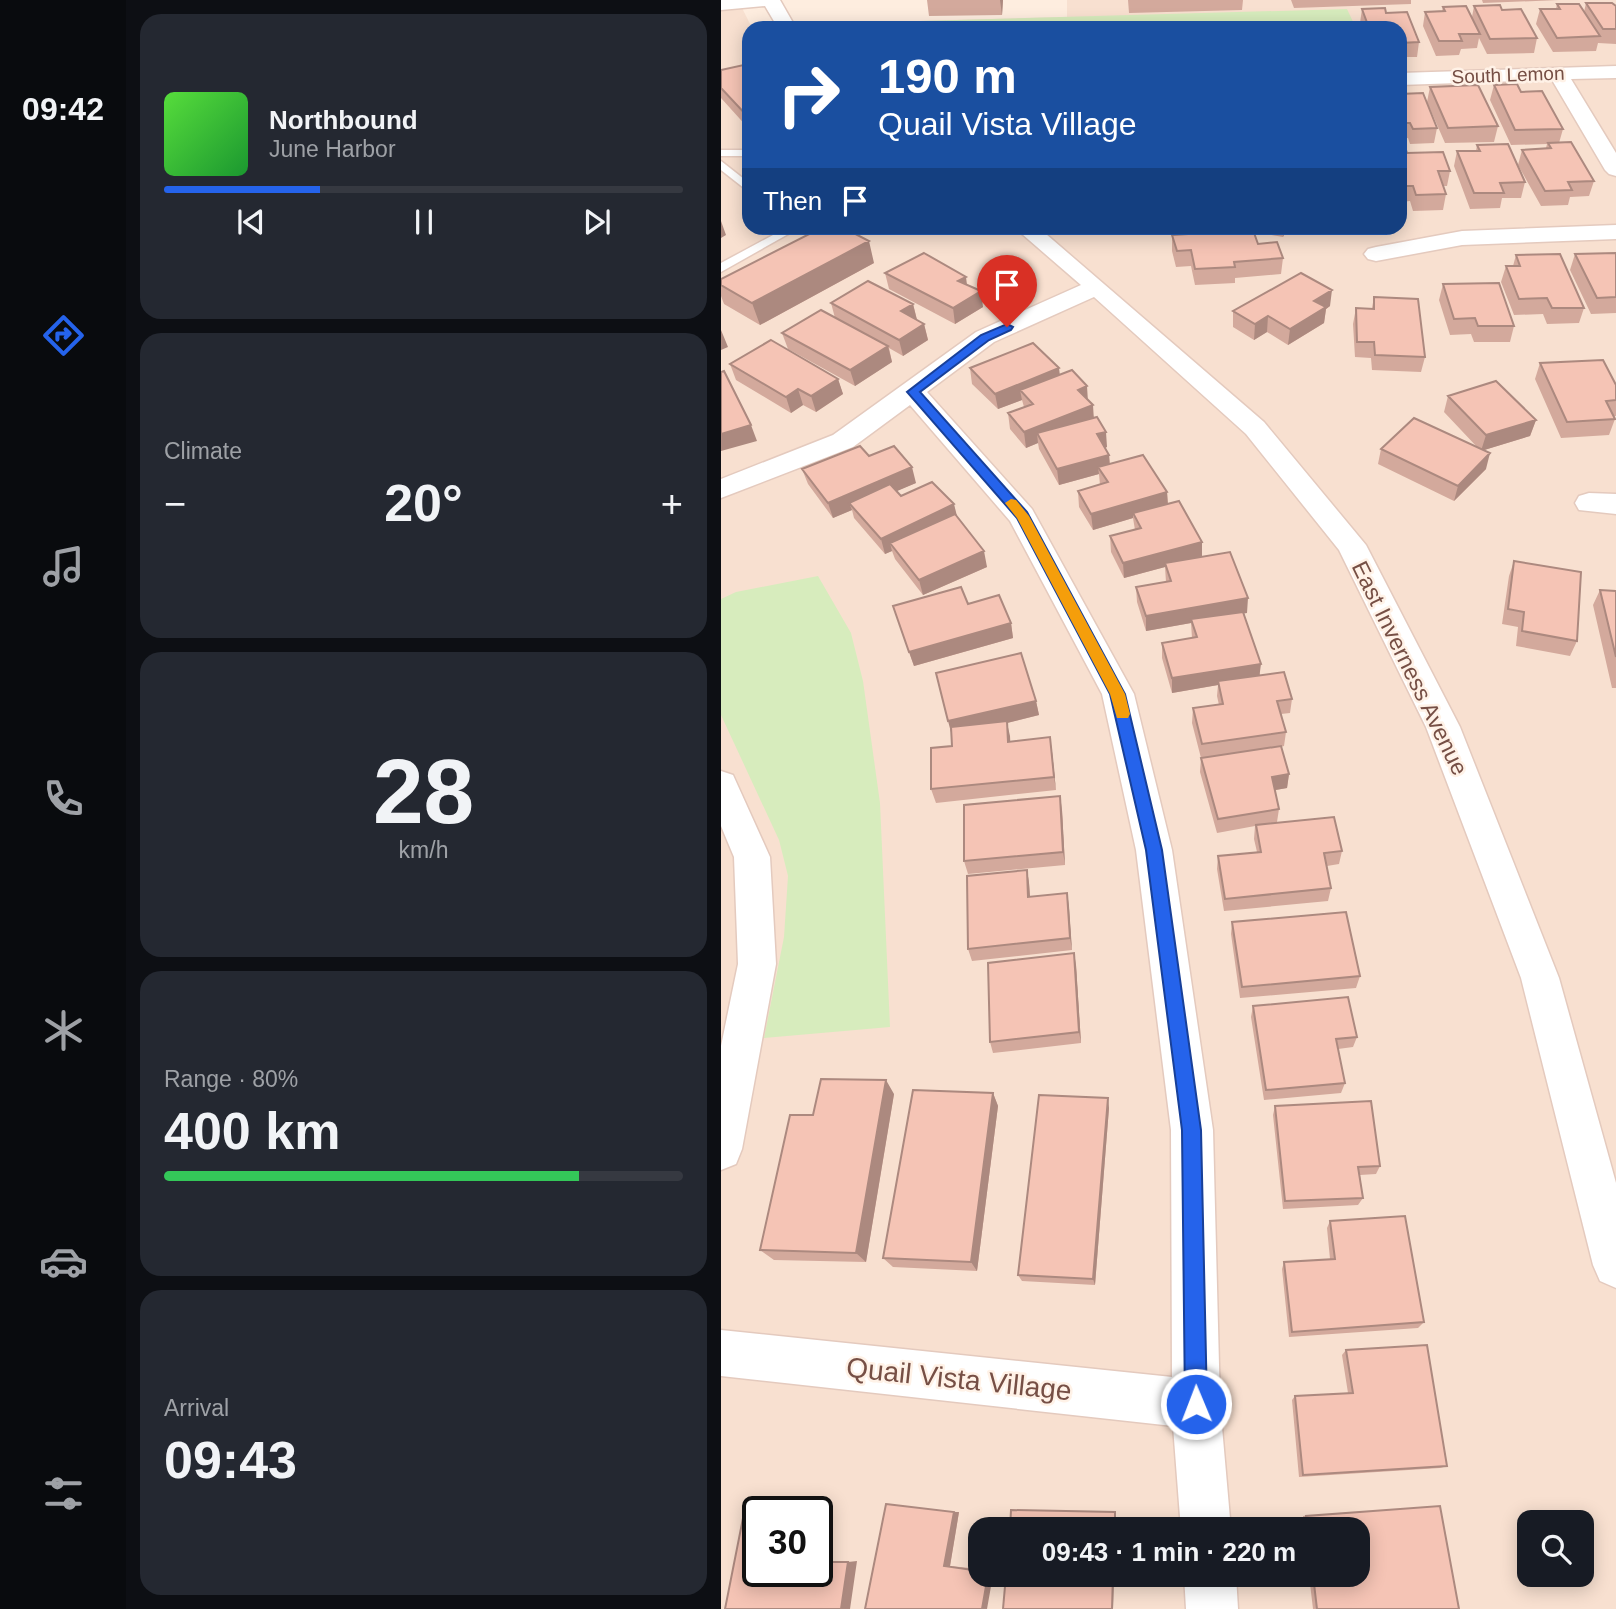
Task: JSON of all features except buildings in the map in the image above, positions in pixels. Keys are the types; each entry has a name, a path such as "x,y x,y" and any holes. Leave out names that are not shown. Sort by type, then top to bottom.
{"street":[{"path":"721,5 769,0 782,21"},
{"name":"South Lemon","path":"1407,79 1616,72"},
{"path":"1558,73 1616,170"},
{"path":"1376,254 1462,238 1616,232"},
{"name":"East Inverness Avenue","path":"1035,235 1255,428 1351,545 1443,727 1540,978 1616,1265"},
{"path":"721,489 843,441 985,337 1097,287"},
{"path":"913,392 1022,516 1118,694 1154,850 1192,1130 1196,1404 1205,1517"},
{"path":"721,785 752,857 757,964 721,1149"},
{"name":"Quail Vista Village","path":"721,1353 1196,1404"},
{"path":"1211,1587 1212,1609"}],"lane":[{"path":"721,153 742,153"},
{"path":"721,164 738,173 742,179"},
{"path":"721,268 780,235"}],"shaded area":[{"path":"721,0 738,0 748,21 742,21 742,235 1407,235 1407,21 918,21 1067,17 1067,0 1616,0 1616,1609 721,1609"}],"green space":[{"path":"1347,9 1353,21 921,21"},
{"path":"818,576 851,633 863,681 880,803 890,1027 764,1038 784,937 788,876 779,840 721,715 721,599 736,592"}],"slow traffic":[{"path":"1011,503 1022,516 1118,694 1122,714"}],"route":[{"path":"1007,327 985,337 913,392 1022,516 1118,694 1154,850 1192,1130 1196,1404"}]}
